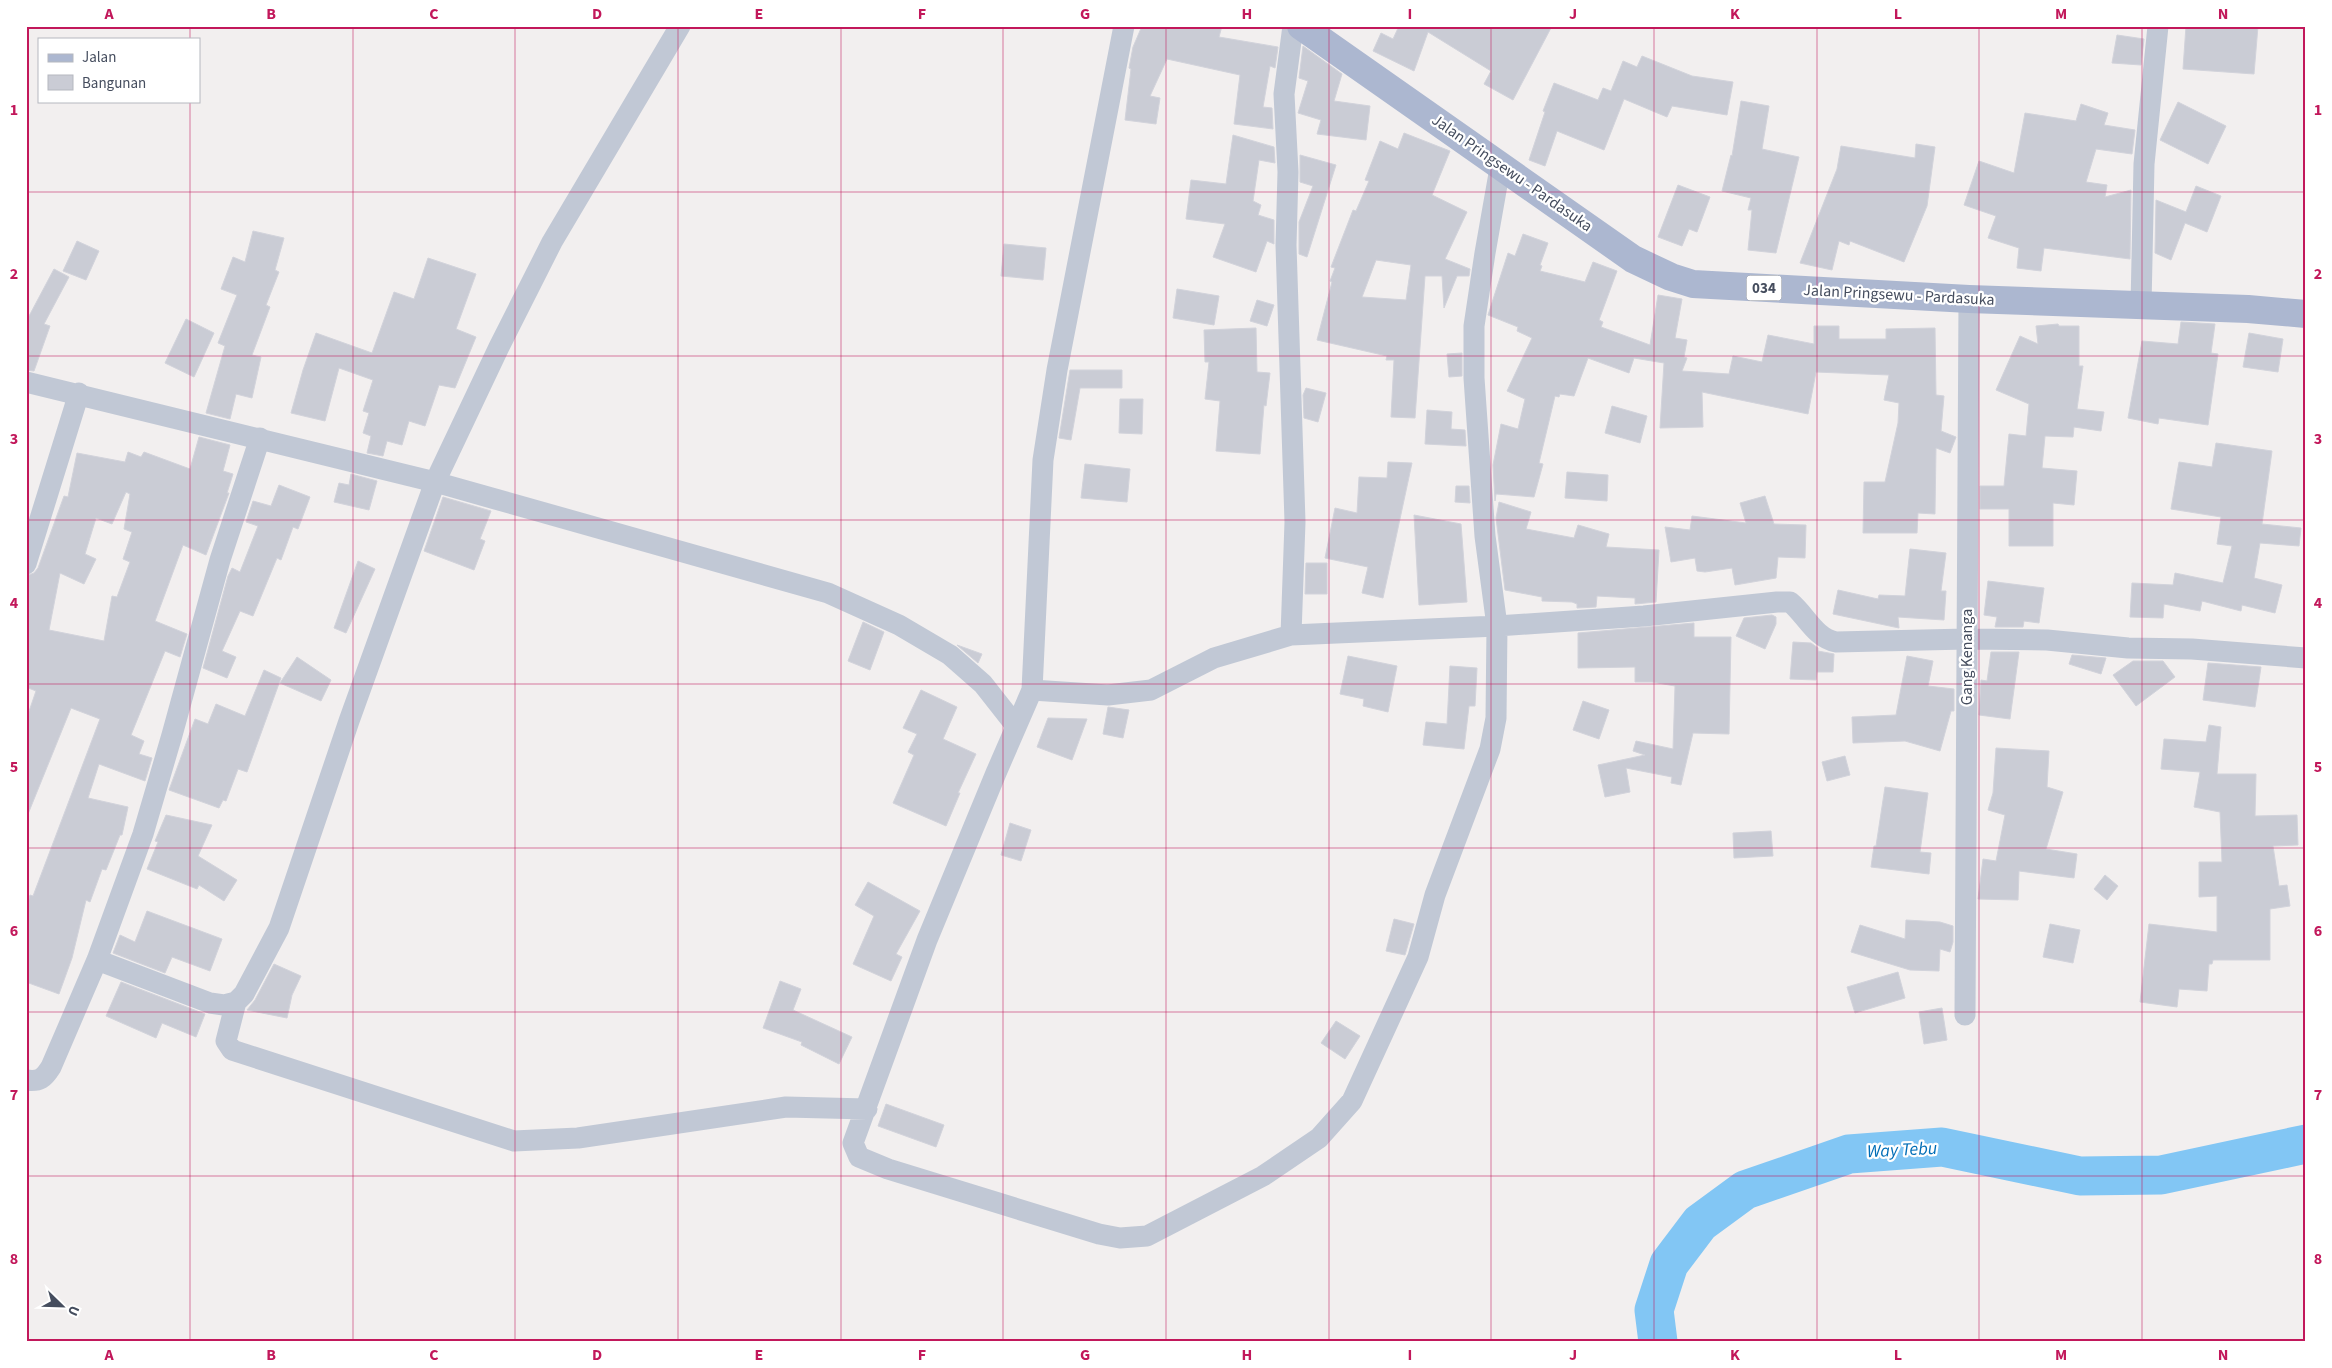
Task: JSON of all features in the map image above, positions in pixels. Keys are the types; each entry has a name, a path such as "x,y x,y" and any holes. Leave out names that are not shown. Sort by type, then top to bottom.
{"main road":[{"name":"Jalan Pringsewu - Pardasuka","path":"1301,26 1388,88 1446,126 1500,168 1590,227 1633,259 1671,277 1693,284 1969,299 2248,309 2306,314"}],"street":[{"path":"680,26 552,242 499,346 435,482 346,730 279,928 254,977 244,994 236,1002 226,1041 232,1050 514,1141 578,1138 786,1107 867,1109"},
{"path":"1124,26 1057,370 1043,460 1032,690 927,940 854,1143 860,1157 888,1168 1099,1234 1120,1238 1147,1236 1263,1176 1318,1138 1352,1100 1418,957 1435,895 1490,749 1496,718 1496,626 1484,526 1474,378 1474,326 1500,168"},
{"path":"1291,635 1295,522 1286,245 1288,172 1284,94 1293,26"},
{"path":"2141,306 2144,164 2158,26"},
{"name":"Gang Kenanga","path":"1965,1015 1969,299"},
{"path":"26,382 78,393 435,482 828,593 899,625 950,655 983,684 1016,726"},
{"path":"26,564 78,393"},
{"path":"26,1080 35,1082 44,1078 51,1067 97,960 143,834 220,560 260,438"},
{"path":"1032,690 1108,695 1151,690 1214,658 1291,635 1496,626 1644,616 1777,602 1790,602 1821,636 1827,641 1836,642 1967,639 2047,640 2128,648 2192,649 2306,658"},
{"path":"97,960 210,1003 224,1005 236,1002"}],"building":[{"path":"1142,26 1222,26 1219,37 1278,47 1275,68 1270,66 1263,107 1272,108 1273,129 1234,124 1240,75 1167,59 1150,96 1160,98 1156,124 1125,120 1131,69 1129,68 1133,47"},
{"path":"1399,26 1552,26 1513,100 1484,84 1491,71 1428,32 1414,71 1373,51 1381,33 1393,39"},
{"path":"2186,26 2258,26 2254,74 2183,69"},
{"path":"2117,35 2144,39 2141,65 2112,63"},
{"path":"1303,46 1342,74 1334,101 1370,106 1366,140 1317,134 1321,120 1298,113 1308,81 1299,78"},
{"path":"1642,56 1692,76 1733,82 1727,115 1672,106 1667,117 1624,99 1604,150 1557,131 1545,166 1529,160 1545,112 1543,111 1554,83 1598,100 1603,88 1611,91 1623,61 1637,67"},
{"path":"1741,101 1769,106 1762,149 1799,157 1776,253 1748,250 1752,210 1748,210 1751,198 1722,191 1732,156"},
{"path":"2178,102 2226,126 2208,164 2160,140"},
{"path":"2081,104 2108,113 2104,125 2135,130 2132,154 2096,149 2086,182 2107,185 2105,197 2131,190 2130,259 2044,248 2041,271 2017,268 2019,248 1988,238 1996,216 1964,205 1979,161 2014,173 2025,113 2076,121"},
{"path":"1404,133 1450,151 1432,195 1467,212 1445,259 1470,269 1469,276 1457,276 1444,308 1442,276 1425,276 1415,418 1391,417 1394,360 1386,360 1387,356 1317,340 1332,282 1330,281 1335,268 1331,267 1353,210 1356,211 1369,181 1365,180 1380,141 1398,149","holes":["1376,260 1411,265 1406,300 1362,297"]},
{"path":"1233,135 1274,147 1275,163 1259,160 1253,201 1261,205 1258,215 1274,220 1274,244 1267,241 1256,272 1213,257 1225,224 1186,219 1191,180 1226,184"},
{"path":"1916,144 1935,147 1927,206 1904,262 1850,241 1849,245 1839,241 1832,270 1800,263 1837,169 1841,146 1915,158"},
{"path":"1300,155 1336,165 1307,257 1299,254 1299,222 1313,186 1300,182"},
{"path":"1678,185 1710,197 1697,232 1689,229 1682,246 1658,237"},
{"path":"2196,186 2221,196 2207,232 2185,223 2171,260 2155,253 2156,200 2186,212"},
{"path":"253,231 284,238 275,270 279,272 266,305 270,307 252,355 261,357 252,398 236,394 230,419 206,413 225,346 218,343 237,295 221,289 233,257 245,262"},
{"path":"1523,234 1548,243 1540,265 1542,266 1540,271 1585,282 1593,262 1617,271 1599,320 1603,322 1601,327 1650,345 1658,295 1682,299 1675,338 1687,340 1684,357 1687,358 1682,371 1729,374 1733,356 1762,362 1768,335 1814,344 1814,326 1839,326 1839,339 1886,339 1886,329 1935,328 1936,395 1944,396 1941,431 1956,437 1950,453 1936,448 1935,514 1918,513 1917,533 1863,533 1864,482 1885,482 1898,423 1899,403 1884,400 1889,375 1816,372 1808,414 1702,392 1703,427 1660,428 1664,363 1634,358 1629,373 1588,358 1574,396 1560,394 1559,397 1555,396 1539,463 1543,464 1534,497 1496,494 1495,501 1493,465 1501,424 1518,429 1525,399 1507,391 1532,338 1517,331 1518,327 1488,315 1508,253 1515,256"},
{"path":"77,241 99,251 86,280 63,271"},
{"path":"1004,244 1046,248 1043,280 1001,276"},
{"path":"428,258 476,274 456,329 476,337 455,388 439,385 425,426 409,421 402,445 387,441 383,456 367,453 371,436 363,433 369,413 363,411 373,380 339,368 325,421 291,413 316,333 372,353 394,292 414,299"},
{"path":"54,269 69,277 44,324 50,326 34,371 26,370 26,317 28,318"},
{"path":"1177,289 1219,296 1214,325 1173,318"},
{"path":"1257,300 1274,305 1267,326 1250,321"},
{"path":"186,319 214,333 194,377 165,363"},
{"path":"2181,322 2215,324 2211,353 2218,354 2208,425 2159,418 2158,424 2128,418 2142,341 2178,344"},
{"path":"2058,324 2059,326 2079,326 2079,366 2083,366 2077,409 2104,412 2101,431 2074,427 2073,437 2045,436 2042,468 2077,471 2074,505 2053,503 2053,546 2009,546 2009,509 1980,509 1980,486 2004,486 2009,434 2026,436 2029,404 1996,390 2020,336 2038,344 2036,326"},
{"path":"1256,328 1257,372 1270,373 1266,406 1264,405 1260,454 1216,451 1220,401 1205,399 1209,362 1205,362 1204,330"},
{"path":"2249,333 2283,339 2278,372 2243,367"},
{"path":"1462,353 1462,376 1449,377 1447,354"},
{"path":"1070,370 1122,370 1122,388 1080,388 1071,440 1059,438"},
{"path":"1306,388 1326,393 1318,422 1304,418 1303,395"},
{"path":"1120,399 1143,399 1142,434 1119,433"},
{"path":"1612,406 1647,416 1640,443 1605,433"},
{"path":"1427,410 1452,412 1451,429 1465,430 1466,446 1425,444"},
{"path":"199,437 230,445 223,471 233,474 227,493 229,493 206,555 183,545 155,621 187,634 180,657 165,651 131,735 144,741 139,754 152,758 145,781 99,764 88,798 128,807 122,835 120,835 106,870 102,869 90,902 86,900 72,958 59,994 26,982 26,911 30,895 33,896 100,719 71,708 26,819 26,720 36,691 26,687 26,576 34,573 38,568 64,496 68,497 77,453 125,462 128,452 141,457 144,452 190,469","holes":["126,492 130,494 124,529 132,532 123,559 130,562 117,597 112,596 104,641 49,630 60,573 84,584 96,559 85,554 96,518 112,524"]},
{"path":"2216,443 2272,451 2262,524 2301,528 2299,546 2260,543 2254,578 2282,585 2275,613 2242,605 2241,611 2202,601 2200,611 2164,604 2163,618 2130,617 2132,583 2173,585 2175,573 2223,583 2232,546 2217,544 2221,517 2171,509 2179,462 2212,467"},
{"path":"1388,462 1412,463 1383,598 1362,593 1368,567 1325,558 1335,508 1357,513 1359,477 1387,478"},
{"path":"1085,464 1130,469 1127,502 1081,498"},
{"path":"1567,472 1608,475 1607,501 1565,498"},
{"path":"351,474 377,481 369,510 334,502 339,483 349,485"},
{"path":"279,485 310,497 298,529 293,527 281,560 277,558 253,616 240,611 222,651 236,657 227,678 203,668 228,576 232,568 240,572 258,526 246,522 253,501 271,506"},
{"path":"1456,486 1469,486 1470,503 1455,502"},
{"path":"1765,496 1774,524 1806,525 1805,558 1778,557 1776,578 1735,585 1732,568 1705,572 1697,571 1695,558 1671,562 1665,527 1690,530 1692,516 1746,523 1740,503"},
{"path":"443,497 491,511 480,539 485,541 474,570 424,551"},
{"path":"1499,502 1531,512 1526,529 1574,538 1578,525 1609,534 1606,547 1659,550 1656,602 1635,604 1635,598 1597,596 1596,607 1577,608 1577,604 1572,602 1542,601 1542,597 1505,590 1496,518"},
{"path":"1414,515 1461,524 1467,602 1419,605"},
{"path":"1910,549 1946,553 1941,591 1946,591 1944,620 1898,617 1899,628 1833,614 1838,590 1878,599 1879,595 1905,596"},
{"path":"358,561 375,569 346,633 334,628"},
{"path":"1306,563 1327,563 1327,594 1305,594"},
{"path":"1988,581 2044,588 2039,623 2024,621 2023,627 1995,627 1997,617 1984,615"},
{"path":"1772,615 1776,617 1776,624 1765,649 1736,636 1744,618"},
{"path":"863,622 884,632 870,670 848,661"},
{"path":"1694,623 1694,637 1731,637 1729,734 1693,733 1681,785 1671,783 1672,777 1626,768 1630,792 1605,797 1598,765 1645,755 1633,751 1636,741 1673,749 1675,686 1652,682 1635,682 1635,667 1578,668 1578,633"},
{"path":"1793,642 1811,643 1818,648 1818,651 1834,654 1833,672 1817,672 1816,680 1790,679"},
{"path":"958,646 982,654 978,663"},
{"path":"1991,652 2019,652 2010,719 1979,715 1981,680 1987,681"},
{"path":"2072,655 2106,658 2101,674 2069,664"},
{"path":"1348,656 1397,666 1388,712 1363,706 1364,699 1340,694"},
{"path":"1907,656 1933,661 1928,686 1954,689 1954,711 1951,711 1940,751 1905,741 1853,743 1852,717 1896,715"},
{"path":"297,657 331,680 321,701 280,683"},
{"path":"2133,661 2163,661 2175,677 2136,706 2113,675"},
{"path":"2208,663 2261,667 2255,707 2203,700"},
{"path":"1450,666 1477,668 1475,706 1469,706 1464,749 1423,745 1426,722 1447,724"},
{"path":"264,670 281,678 247,772 238,769 226,801 223,800 219,808 169,790 195,719 208,724 216,704 245,716"},
{"path":"921,690 957,707 943,739 976,754 958,793 960,793 946,826 893,803 914,755 908,752 917,734 903,728"},
{"path":"1583,701 1609,710 1599,739 1573,730"},
{"path":"1108,707 1129,710 1123,738 1103,734"},
{"path":"1048,718 1087,719 1072,760 1037,747"},
{"path":"2209,725 2221,727 2217,774 2256,774 2255,816 2297,815 2298,845 2273,846 2279,886 2287,885 2290,906 2270,909 2270,960 2213,960 2212,964 2209,964 2207,991 2179,989 2177,1007 2140,1002 2149,924 2217,932 2217,896 2199,897 2199,862 2222,862 2220,812 2194,807 2200,772 2161,769 2164,739 2206,742"},
{"path":"1996,748 2049,751 2047,787 2063,792 2046,849 2077,854 2074,878 2019,871 2018,900 1978,899 1983,859 1996,861 2005,815 1988,810 1993,793"},
{"path":"1845,756 1850,775 1827,781 1822,762"},
{"path":"1885,787 1928,793 1920,852 1931,853 1929,874 1871,867"},
{"path":"166,815 212,825 198,856 237,880 224,901 199,885 197,889 147,869 158,842 155,841"},
{"path":"1010,823 1031,830 1021,861 1001,855"},
{"path":"1771,831 1773,856 1734,858 1733,833"},
{"path":"2105,875 2118,886 2107,900 2094,889"},
{"path":"868,882 920,911 896,954 902,957 891,981 853,964 874,916 855,905"},
{"path":"147,911 222,939 210,971 172,957 165,973 113,953 120,935 135,942"},
{"path":"1394,919 1414,924 1405,955 1386,951"},
{"path":"1906,920 1940,922 1953,926 1953,942 1950,952 1940,949 1939,971 1910,970 1851,952 1860,925 1905,939"},
{"path":"2050,924 2080,930 2073,963 2043,957"},
{"path":"274,964 301,976 292,995 287,1018 247,1010 255,1000"},
{"path":"1898,972 1905,998 1855,1013 1847,987"},
{"path":"780,981 801,989 793,1010 852,1037 839,1064 801,1045 802,1042 763,1028"},
{"path":"121,982 205,1014 196,1037 162,1023 156,1038 106,1016"},
{"path":"1942,1008 1947,1040 1924,1044 1919,1012"},
{"path":"1336,1021 1360,1036 1345,1059 1321,1043"},
{"path":"886,1104 944,1125 936,1147 878,1126"}],"waterway":[{"name":"Way Tebu","path":"1658,1342 1654,1310 1669,1264 1700,1223 1745,1190 1849,1154 1942,1147 2080,1176 2161,1175 2306,1144"}]}
